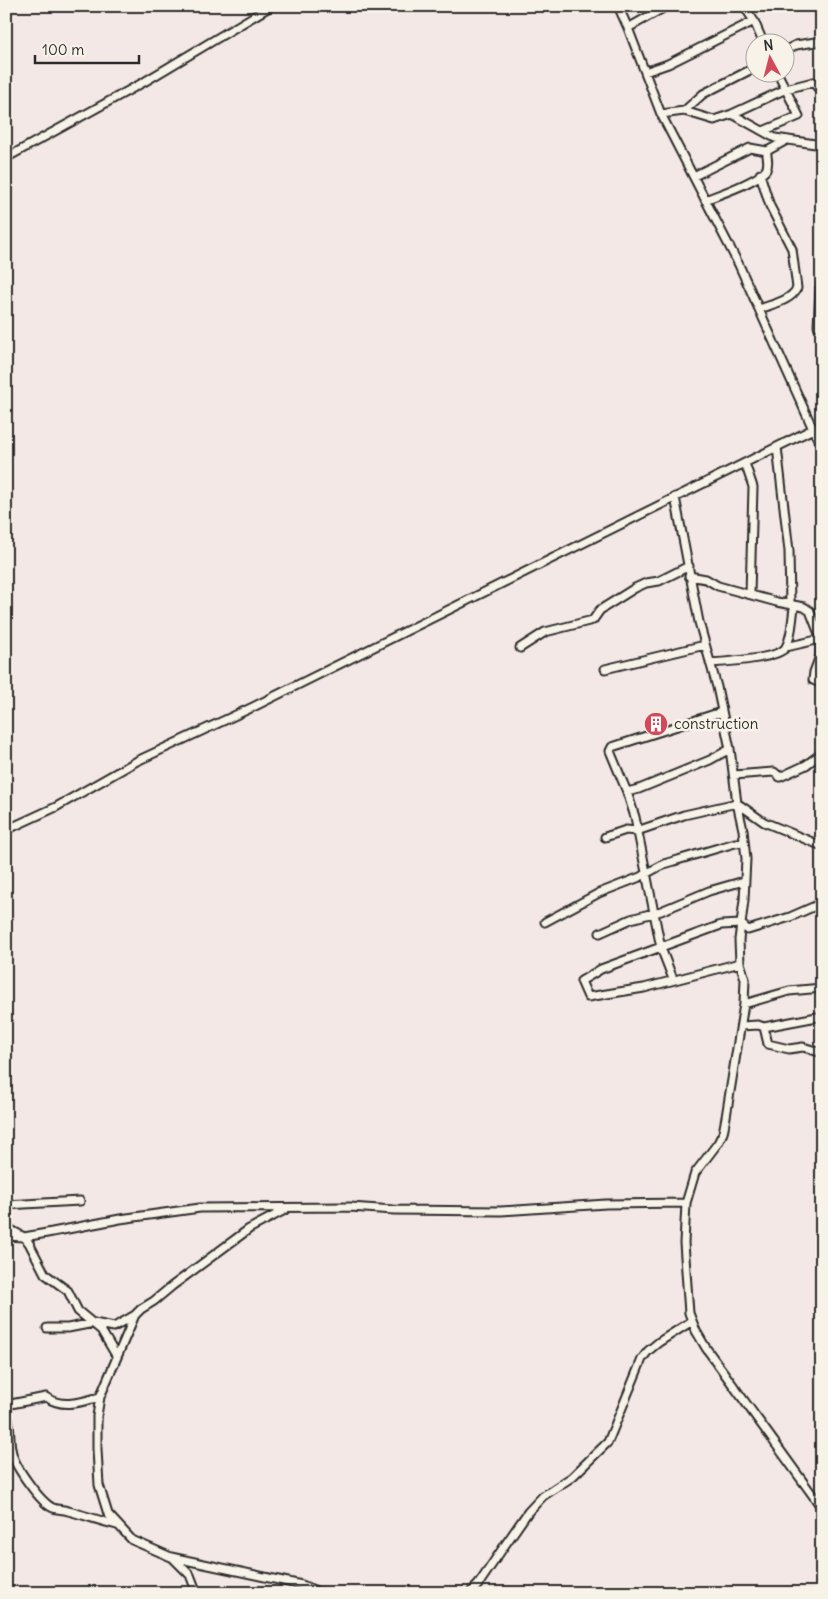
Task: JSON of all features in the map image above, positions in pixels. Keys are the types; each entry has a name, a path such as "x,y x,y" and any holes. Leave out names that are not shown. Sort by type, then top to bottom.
{"street":[{"path":"6,158 144,82 271,6"},
{"path":"618,6 661,114 739,265 822,448"},
{"path":"628,28 666,6"},
{"path":"744,6 759,32"},
{"path":"645,72 668,64 754,21"},
{"path":"796,45 822,41"},
{"path":"684,111 703,94 746,72"},
{"path":"763,131 798,116 782,82"},
{"path":"661,114 684,111 714,120 732,114 786,89 814,82 822,93"},
{"path":"732,114 775,138 822,145"},
{"path":"694,176 750,148 767,151 787,140"},
{"path":"706,200 749,181 760,174 766,169 769,160 767,151"},
{"path":"760,174 770,206 792,249 797,288 794,294 788,298 760,309"},
{"path":"818,326 822,282"},
{"path":"6,830 56,807 138,761 262,703 813,429"},
{"path":"777,447 792,604 794,608 786,647"},
{"path":"745,462 754,487 750,594"},
{"path":"675,496 689,566 689,576 717,687 730,749 746,859 744,900 738,940 740,963 745,979 744,1004 723,1133 718,1143 695,1173 686,1203 684,1243 689,1312 696,1331 706,1348 822,1508"},
{"path":"520,648 545,632 593,620 600,610 635,588 646,583 659,581 689,566"},
{"path":"689,576 706,578 718,586 804,606 810,612 821,639 820,656 813,680 822,684"},
{"path":"710,663 759,658 782,651 786,647 821,639"},
{"path":"605,669 705,645"},
{"path":"673,979 661,948 635,817 610,751 612,747 721,712"},
{"path":"627,792 639,790 710,760 730,749"},
{"path":"734,775 774,772 780,777 806,765 822,753"},
{"path":"605,837 626,830 637,831 684,815 737,802"},
{"path":"737,802 764,822 822,846"},
{"path":"545,922 599,894 664,864 744,842"},
{"path":"600,933 632,918 654,913 709,891 744,881"},
{"path":"740,963 644,988 588,997 580,981 601,969 720,926 741,924 748,930 790,917 822,903"},
{"path":"744,1004 789,991 822,988"},
{"path":"741,1026 758,1024 764,1027 817,1017"},
{"path":"764,1027 768,1044 789,1049 803,1047 822,1053"},
{"path":"6,1204 80,1201"},
{"path":"6,1236 24,1236 120,1219 200,1208 350,1207 394,1210 501,1211 606,1204 686,1203"},
{"path":"47,1328 68,1328 94,1323 114,1328 135,1315 249,1230 280,1211 290,1208"},
{"path":"6,1227 24,1236 45,1274 63,1286 78,1311 101,1330 117,1357"},
{"path":"135,1315 100,1397 96,1428 99,1485 108,1514 132,1540 172,1556 302,1585 321,1593"},
{"path":"470,1593 478,1585 528,1512 543,1496 572,1477 608,1442 642,1359 648,1351 692,1321"},
{"path":"6,1404 46,1397 53,1402 74,1404 100,1397"},
{"path":"6,1411 11,1428 8,1445 19,1471 51,1507 68,1510 117,1525"},
{"path":"172,1556 190,1575 196,1593"}],"place":[{"name":"construction","path":"656,724"}]}
